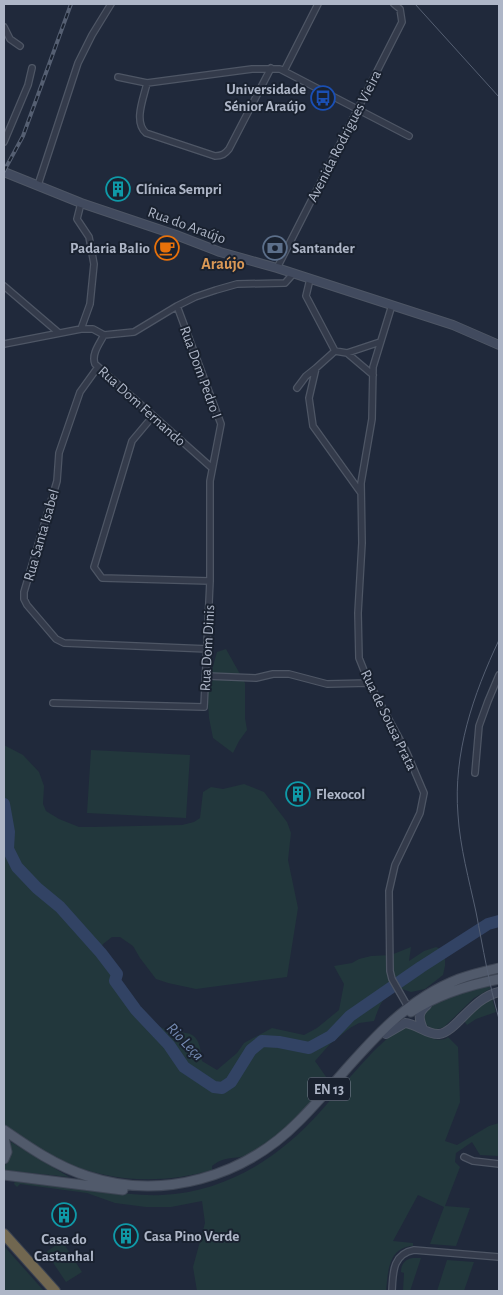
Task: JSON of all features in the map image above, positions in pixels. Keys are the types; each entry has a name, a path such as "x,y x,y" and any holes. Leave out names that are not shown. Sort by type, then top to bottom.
{"highway":[{"path":"4,1234 55,1291"},
{"path":"4,1240 50,1291"}],"main road":[{"name":"Rua do Araújo","path":"4,172 81,203 220,252 277,268 453,325 499,345"},
{"name":"EN 13","path":"4,1130 58,1164 96,1179 150,1186 203,1179 244,1163 278,1141 310,1110 382,1029 408,1007 446,984 470,975 499,968"},
{"name":"EN 13","path":"4,1176 150,1191 193,1187 225,1177 261,1160 286,1142 302,1127 386,1034 409,1013 420,1006 459,989 499,978"},
{"path":"386,1034 406,1023 433,1034 445,1032 480,1000 488,995 499,992"},
{"path":"423,1029 419,1016 420,1011 432,1001"},
{"path":"4,1138 7,1152 4,1159"}],"street":[{"path":"38,185 78,62 111,4"},
{"path":"284,71 318,4"},
{"name":"Avenida Rodrigues Vieira","path":"277,268 402,22 400,10 394,4"},
{"path":"4,27 7,38 20,46"},
{"path":"4,142 28,85 32,68"},
{"path":"147,83 139,120 142,129 215,156 220,156 229,149 271,68"},
{"path":"118,77 147,83 271,68 284,71 409,136"},
{"path":"81,203 77,219 89,237 94,264 90,304 81,329"},
{"path":"4,344 81,329 93,329 104,335 134,332 177,306 202,294 237,284 285,283 293,274"},
{"path":"310,279 306,296 335,351"},
{"path":"4,286 59,333"},
{"name":"Rua de Sousa Prata","path":"392,305 373,367 372,419 361,483 362,543 358,613 359,658 369,683 406,750 424,794 420,813 396,865 389,891 389,965 392,979 408,1007"},
{"name":"Rua Dom Pedro I","path":"177,306 220,424 212,468"},
{"name":"Rua Dom Fernando","path":"104,335 93,360 98,367 212,468"},
{"path":"335,351 347,353 380,342"},
{"path":"297,388 306,376 335,351"},
{"path":"347,353 372,374"},
{"name":"Rua Santa Isabel","path":"98,367 80,392 59,453 57,481 24,592 24,599 56,639 64,642 208,649"},
{"path":"316,368 309,398 313,426 361,493"},
{"path":"153,416 132,441 94,567 102,578 210,581"},
{"name":"Rua Dom Dinis","path":"54,702 204,707 208,649 210,481 212,468"},
{"path":"207,676 256,678 274,674 289,674 327,684 369,683"},
{"path":"474,773 479,726 499,675"},
{"path":"464,1157 473,1161 499,1164"},
{"path":"392,1291 395,1264 408,1251 499,1257"}],"green space":[{"path":"226,649 245,683 247,730 233,753 213,738 209,718 207,688 217,652"},
{"path":"4,745 23,755 39,772 44,786 43,804 46,811 59,819 79,827 182,825 194,822 200,818 203,792 211,787 223,789 244,784 264,792 287,822 291,833 288,860 298,908 287,977 196,989 156,979 133,946 120,937 112,937 103,944 97,956 122,983 153,1022 166,1029 193,1035 200,1048 202,1061 217,1070 237,1053 244,1043 272,1028 304,1035 317,1028 339,1010 344,984 334,966 352,963 371,956 391,955 411,947 409,961 424,951 436,947 445,951 443,975 425,989 411,992 402,989 390,994 383,1000 374,1021 359,1023 330,1044 315,1061 329,1081 284,1130 252,1153 217,1162 212,1166 212,1170 175,1178 156,1179 137,1179 99,1174 55,1157 4,1126"},
{"path":"91,750 190,755 186,818 87,813"},
{"path":"490,985 490,989 474,998 444,1027 434,1030 425,1024 424,1012 431,1006 447,998"},
{"path":"492,998 496,1012 476,1019 467,1025 464,1021"},
{"path":"405,1026 416,1029 434,1039 441,1040 448,1037 458,1047 460,1102 445,1141 457,1145 489,1126 499,1123 499,1156 480,1155 472,1142 456,1153 455,1162 460,1167 445,1206 470,1208 456,1246 430,1244 444,1207 418,1195 393,1241 413,1243 413,1246 405,1247 394,1256 389,1269 386,1291 197,1291 193,1267 205,1223 202,1201 171,1207 146,1207 115,1203 87,1193 20,1184 17,1187 14,1184 15,1181 140,1195 162,1195 208,1187 229,1180 250,1170 287,1144 320,1112 372,1053 395,1032"},
{"path":"11,1142 69,1177 4,1170 11,1156"},
{"path":"62,1241 82,1272 66,1282 46,1252"},
{"path":"4,1246 44,1291 4,1291"},
{"path":"413,1258 421,1258 410,1291 403,1291 404,1273 401,1272 402,1267 404,1262"},
{"path":"447,1260 474,1262 464,1291 437,1291"}],"waterway":[{"name":"Rio Leça","path":"4,804 9,832 8,849 17,867 37,888 60,907 101,953 117,974 115,981 136,1010 169,1045 184,1067 214,1087 222,1088 231,1082 251,1050 262,1041 279,1042 309,1048 331,1036 350,1016 421,967 488,924 499,921"}],"tram line":[{"path":"415,4 499,97"},
{"path":"499,640 473,703 462,747 457,792 459,827 463,851 499,1019"}],"railway":[{"path":"4,171 23,136 71,4"}],"place":[{"name":"Universidade Sénior Araújo","path":"323,98"},
{"name":"Clínica Sempri","path":"118,189"},
{"name":"Padaria Balio","path":"167,248"},
{"name":"Santander","path":"275,248"},
{"name":"Flexocol","path":"298,794"},
{"name":"Casa do Castanhal","path":"64,1215"},
{"name":"Casa Pino Verde","path":"126,1236"}],"district":[{"name":"Araújo","path":"223,263"}]}
